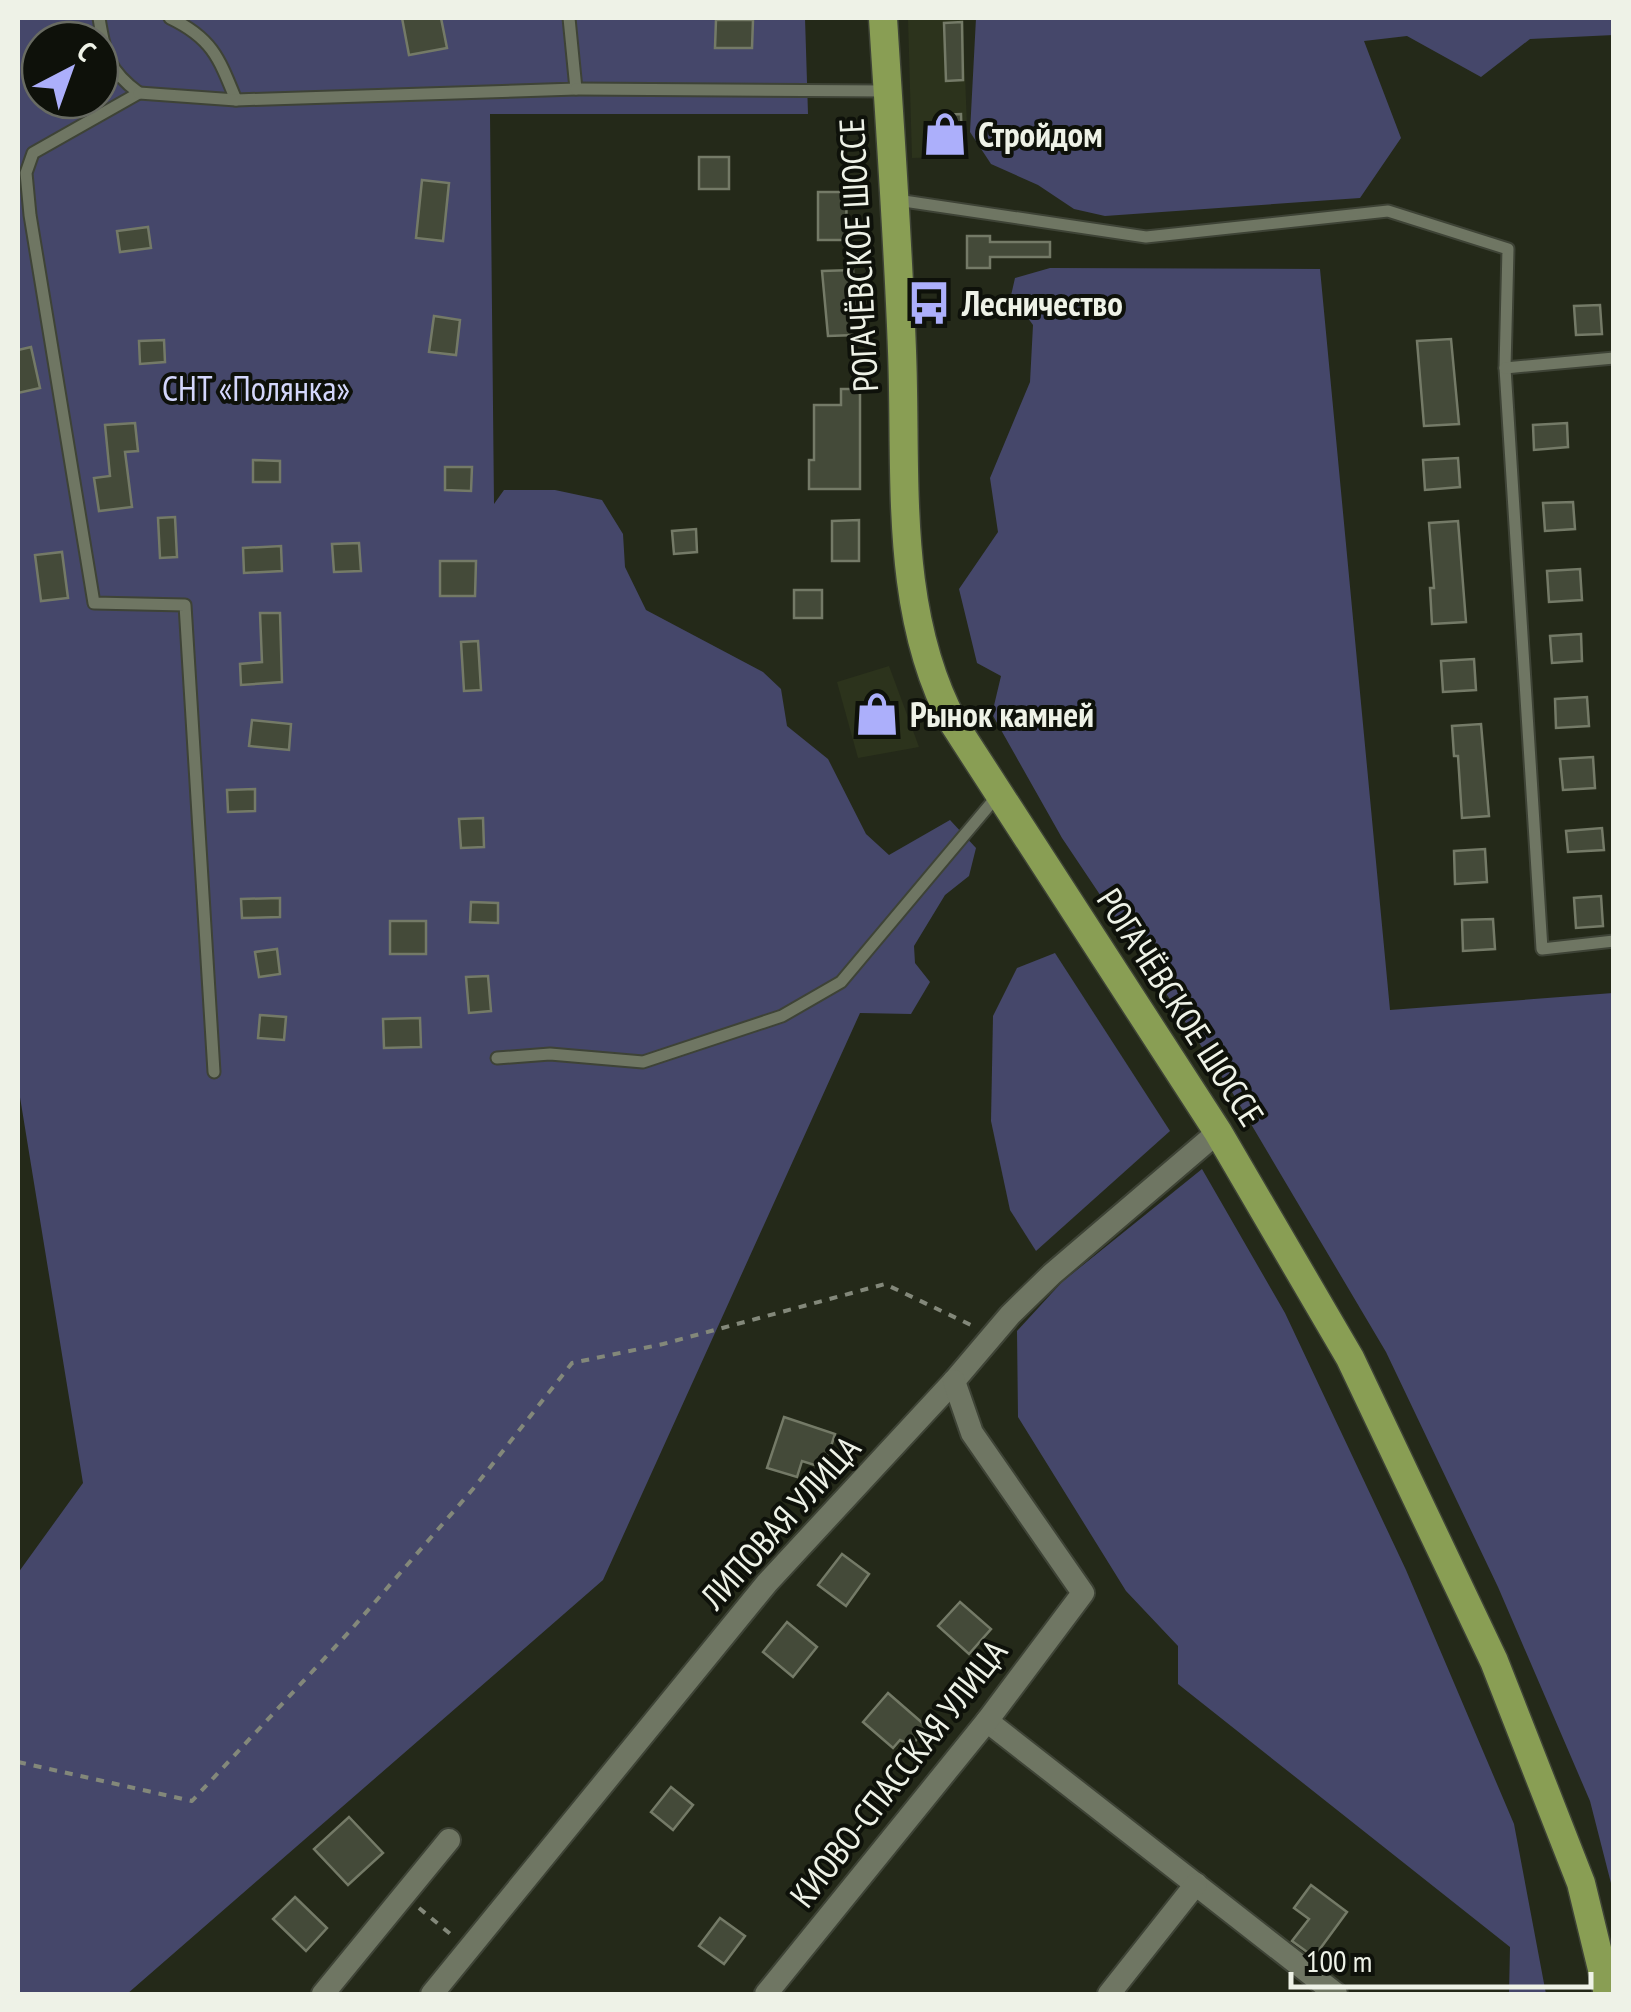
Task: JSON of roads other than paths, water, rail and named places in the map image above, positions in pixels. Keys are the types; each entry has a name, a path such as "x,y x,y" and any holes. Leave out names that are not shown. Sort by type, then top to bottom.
{"main road":[{"name":"РОГАЧЁВСКОЕ ШОССЕ","path":"883,18 902,351 904,508 920,633 929,671 944,705 998,796 1218,1132 1350,1358 1494,1661 1580,1883 1608,1994"}],"street":[{"name":"ЛИПОВАЯ УЛИЦА","path":"432,1994 767,1583 993,1335 1052,1274 1218,1132"},
{"name":"КИОВО-СПАССКАЯ УЛИЦА","path":"766,1994 986,1721 1083,1593 972,1433 954,1381"},
{"path":"986,1721 1336,1994"},
{"path":"323,1994 448,1840"},
{"path":"1110,1994 1196,1884"}],"lane":[{"path":"99,18 105,52 118,77 140,93 236,100 576,89 888,91"},
{"path":"170,18 198,31 218,56 236,100"},
{"path":"569,18 576,89"},
{"path":"140,93 33,154 26,173 94,604 185,605 214,1072"},
{"path":"893,200 1146,237 1388,211 1508,249 1505,368 1542,950 1614,941"},
{"path":"1505,368 1614,358"},
{"path":"497,1058 550,1054 644,1062 782,1016 841,982 998,796"}],"place":[{"name":"Стройдом","path":"945,134"},
{"name":"Лесничество","path":"929,303"},
{"name":"Рынок камней","path":"877,714"}],"park label":[{"name":"СНТ «Полянка»","path":"256,388"}]}
